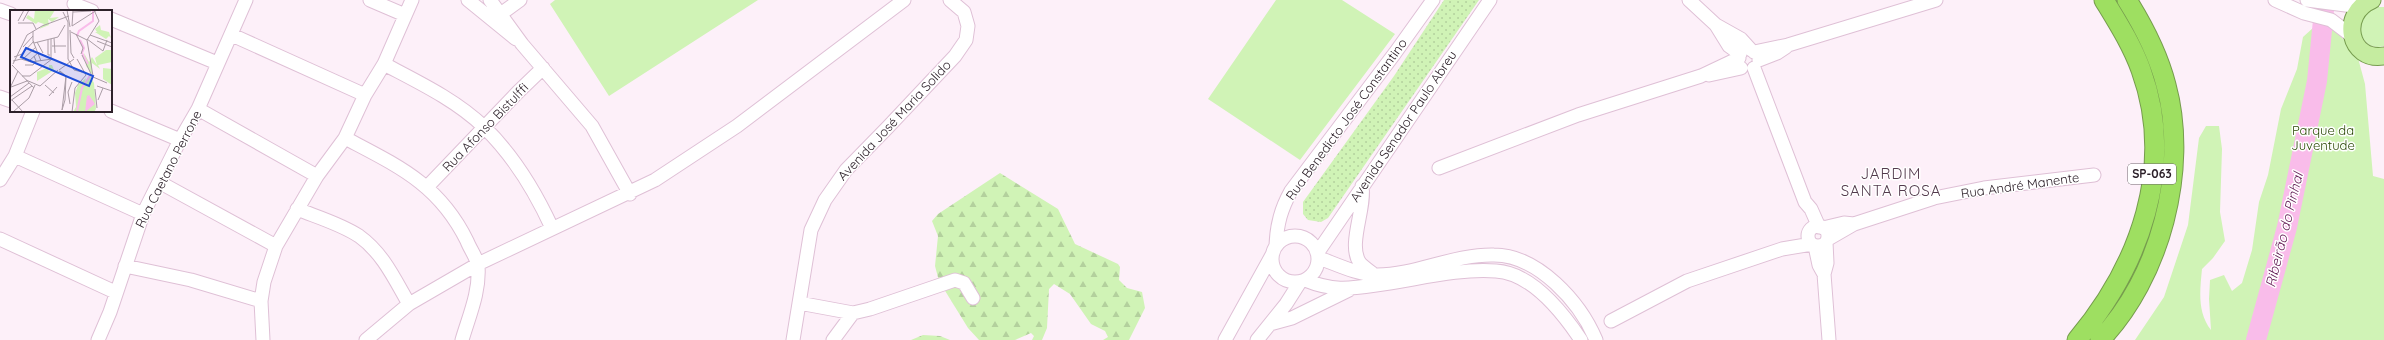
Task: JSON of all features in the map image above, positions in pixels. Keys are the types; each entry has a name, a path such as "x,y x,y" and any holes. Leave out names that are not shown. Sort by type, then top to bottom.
{"highway":[{"name":"SP-063","path":"2077,340 2100,312 2127,265 2141,231 2152,190 2154,152 2151,109 2142,70 2129,41 2104,0"},
{"name":"SP-063","path":"2100,340 2113,326 2145,275 2161,237 2168,205 2173,155 2172,114 2167,86 2157,55 2127,0"}],"main road":[{"path":"2366,2 2353,17 2352,36 2363,52 2383,57"}],"street":[{"name":"Rua Caetano Perrone","path":"100,339 143,214 180,140 198,109 217,63 232,35 246,0"},
{"path":"370,0 405,15"},
{"path":"263,340 261,301 264,282 276,246 317,176 344,138 365,95 384,64 412,0"},
{"path":"468,0 497,17 592,126 630,194"},
{"path":"490,0 497,17"},
{"path":"497,17 520,0"},
{"name":"Avenida José Maria Solido","path":"793,340 811,230 825,200 846,170 919,94 966,40 968,26 964,12 950,0"},
{"name":"Rua Benedicto José Constantino","path":"1274,250 1277,224 1281,209 1291,191 1395,53 1432,0"},
{"name":"Avenida Senador Paulo Abreu","path":"1318,255 1362,186 1490,0"},
{"path":"1689,0 1716,25 1741,39 1805,202 1812,209 1818,237 1819,265 1824,274 1829,340"},
{"path":"2275,0 2304,13 2331,20 2352,36"},
{"path":"366,340 410,304 478,264 552,228 630,194 655,180 736,126 898,1"},
{"path":"1439,168 1578,115 1701,76 1748,59 1778,53 1788,45 1927,1"},
{"path":"2309,1 2331,4 2366,2"},
{"path":"74,5 89,10"},
{"path":"0,10 10,14"},
{"path":"112,19 217,63"},
{"path":"232,35 365,95"},
{"path":"384,64 433,90 484,127 521,169 538,197 552,228"},
{"name":"Rua Afonso Bistulffi","path":"428,186 543,68"},
{"path":"0,97 10,101"},
{"path":"198,109 317,176"},
{"path":"112,111 180,140"},
{"path":"0,180 15,156 33,112"},
{"path":"344,138 401,168 428,186 450,213 478,264 476,295 462,340"},
{"path":"15,156 143,214"},
{"name":"Rua André Manente","path":"1611,321 1687,281 1782,249 1797,239 1818,237 1844,223 1854,224 1934,198 1984,188 2094,175"},
{"path":"160,182 276,246"},
{"path":"1362,186 1364,198 1355,239 1355,251 1360,262 1375,275"},
{"path":"297,209 358,236 375,250 410,304"},
{"path":"1225,340 1274,250 1289,236 1301,236 1313,243 1318,255 1314,273 1302,281 1257,340"},
{"path":"0,239 115,292"},
{"path":"1274,250 1273,267 1277,274 1285,280 1302,281 1322,287 1351,289 1431,277 1497,271 1510,274 1529,284 1550,299 1581,340"},
{"path":"1318,255 1375,275 1494,255 1520,260 1552,279 1578,307 1594,339"},
{"path":"125,266 191,280 261,301"},
{"path":"799,303 853,313 955,280 964,283 973,298"},
{"path":"1270,324 1292,318 1351,289"},
{"path":"833,340 853,313"}],"green space":[{"path":"555,0 758,0 609,96 550,4"},
{"path":"1276,0 1342,0 1395,34 1300,160 1208,99"},
{"path":"1444,0 1479,0 1328,218 1321,222 1308,220 1303,214 1303,202 1394,76"},
{"path":"2372,7 2384,7 2384,46 2378,47 2368,44 2360,31 2359,20"},
{"name":"Parque da Juventude","path":"2333,26 2358,58 2365,84 2373,176 2384,179 2384,340 2135,340 2164,297 2188,225 2199,138 2206,126 2219,126 2222,149 2220,212 2225,241 2213,258 2202,269 2200,293 2201,308 2203,316 2211,330 2209,299 2210,280 2224,275 2232,291 2242,283 2252,250 2259,202 2268,175 2281,109 2297,69 2303,37 2314,27"},
{"path":"1000,173 1058,209 1075,244 1118,264 1120,267 1119,280 1127,288 1142,292 1145,308 1129,340 1103,340 1108,337 1105,331 1091,324 1070,294 1054,284 1049,289 1047,328 1042,340 1032,340 1034,336 1031,333 1015,340 979,340 968,328 939,281 935,266 938,236 932,221 938,214"},
{"path":"923,335 940,336 950,340 911,340"}],"waterway":[{"name":"Ribeirão do Pinhal","path":"2256,340 2287,227 2317,81 2325,0"}],"district":[{"name":"JARDIM SANTA ROSA","path":"1891,182"}]}
